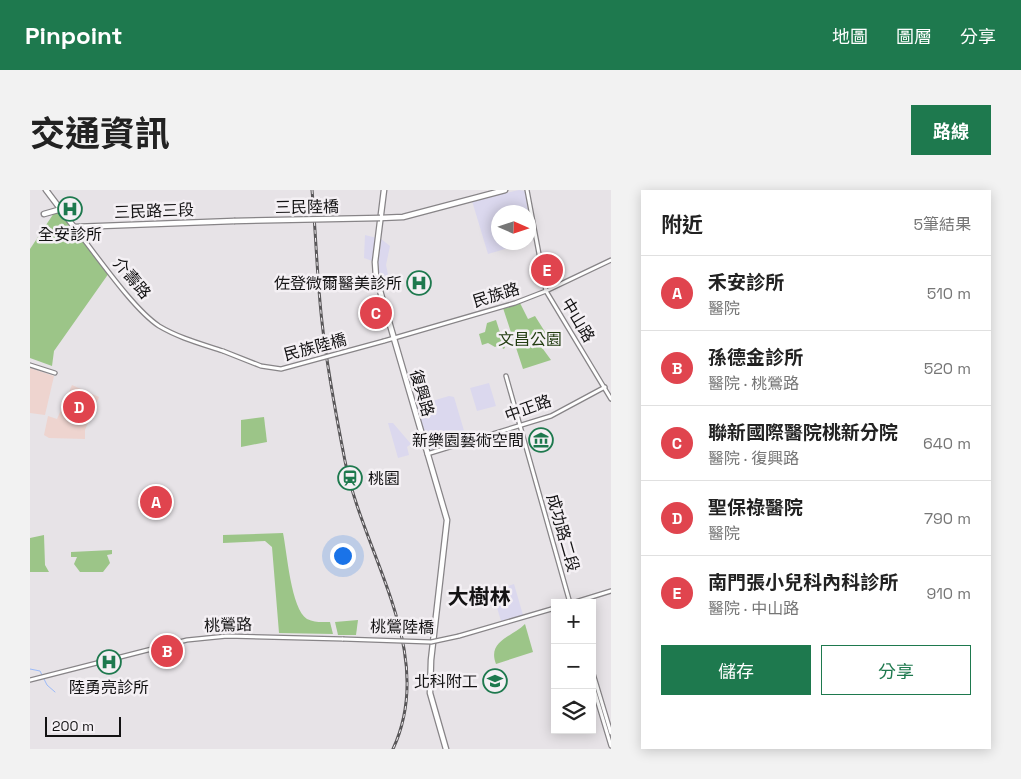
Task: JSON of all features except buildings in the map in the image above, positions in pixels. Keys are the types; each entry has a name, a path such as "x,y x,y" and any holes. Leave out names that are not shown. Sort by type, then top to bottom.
{"main road":[{"name":"介壽路","path":"46,190 74,227"},
{"name":"復興路","path":"384,190 375,262 376,276 447,520 431,660 430,693 446,749"},
{"path":"380,218 403,216 505,190"},
{"path":"44,214 58,210 62,212"},
{"name":"三民陸橋","path":"234,221 380,218"},
{"name":"三民路三段","path":"74,227 234,221"}],"street":[{"name":"中山路","path":"527,190 546,291 576,344 611,399"},
{"name":"介壽路","path":"74,227 154,322 170,332 223,351"},
{"name":"民族路","path":"384,341 515,303 546,291 611,260"},
{"name":"民族陸橋","path":"223,351 261,366 281,369 384,341"},
{"path":"30,365 55,373"},
{"name":"成功路二段","path":"506,376 570,599"},
{"name":"中正路","path":"428,454 551,416 605,387"},
{"path":"584,599 611,591"},
{"name":"桃鶯陸橋","path":"343,639 431,642 459,636 551,609"},
{"name":"桃鶯路","path":"30,680 187,640 227,636 343,639"},
{"path":"596,685 611,746"},
{"path":"594,689 607,726 611,732"}],"shaded area":[{"path":"519,190 525,191 527,205 491,205 491,250 501,250 488,254 472,201"},
{"path":"365,235 381,239 390,246 386,265 390,284 384,287 381,286 378,263 364,258"},
{"path":"30,368 54,376 45,415 30,413"},
{"path":"489,383 496,406 477,411 470,388"},
{"path":"72,385 99,397 85,430 85,439 49,438 44,435 48,416 57,419"},
{"path":"449,396 454,397 465,434 463,438 430,450 415,406"},
{"path":"388,423 393,423 411,444 407,447 409,455 398,458"},
{"path":"514,584 523,615 501,621 492,591"}],"green space":[{"path":"54,213 60,213 109,273 54,351 52,366 30,358 30,249"},
{"name":"文昌公園","path":"520,303 528,319 535,316 552,343 543,349 551,360 523,369 503,308"},
{"path":"496,320 505,348 503,349 501,344 495,347 488,343 482,345 479,334 485,332 487,323"},
{"path":"264,417 267,442 241,447 241,420"},
{"path":"283,533 293,592 297,604 307,619 318,622 330,622 333,634 279,633 272,547 265,541 223,543 223,535"},
{"path":"44,535 45,565 49,572 30,572 30,538"},
{"path":"112,550 112,554 107,555 110,563 103,572 80,572 74,564 77,557 71,557 71,552"},
{"path":"358,620 356,635 338,635 335,622"},
{"path":"525,624 533,652 496,664 494,656 498,645"}],"waterway":[{"path":"30,669 40,671 47,685 55,692"}],"railway":[{"path":"312,190 324,339 345,461 366,532 393,604 402,640 407,676 405,713 393,749"}],"place":[{"name":"全安診所","path":"70,209"},
{"name":"南門張小兒科內科診所","path":"547,270"},
{"name":"佐登微爾醫美診所","path":"419,283"},
{"name":"聯新國際醫院桃新分院","path":"376,313"},
{"name":"聖保祿醫院","path":"79,407"},
{"name":"新樂園藝術空間","path":"541,440"},
{"name":"桃園","path":"350,478"},
{"name":"禾安診所","path":"156,502"},
{"name":"孫德金診所","path":"167,651"},
{"name":"陸勇亮診所","path":"109,662"},
{"name":"北科附工","path":"495,681"}],"district":[{"name":"大樹林","path":"479,596"}]}
